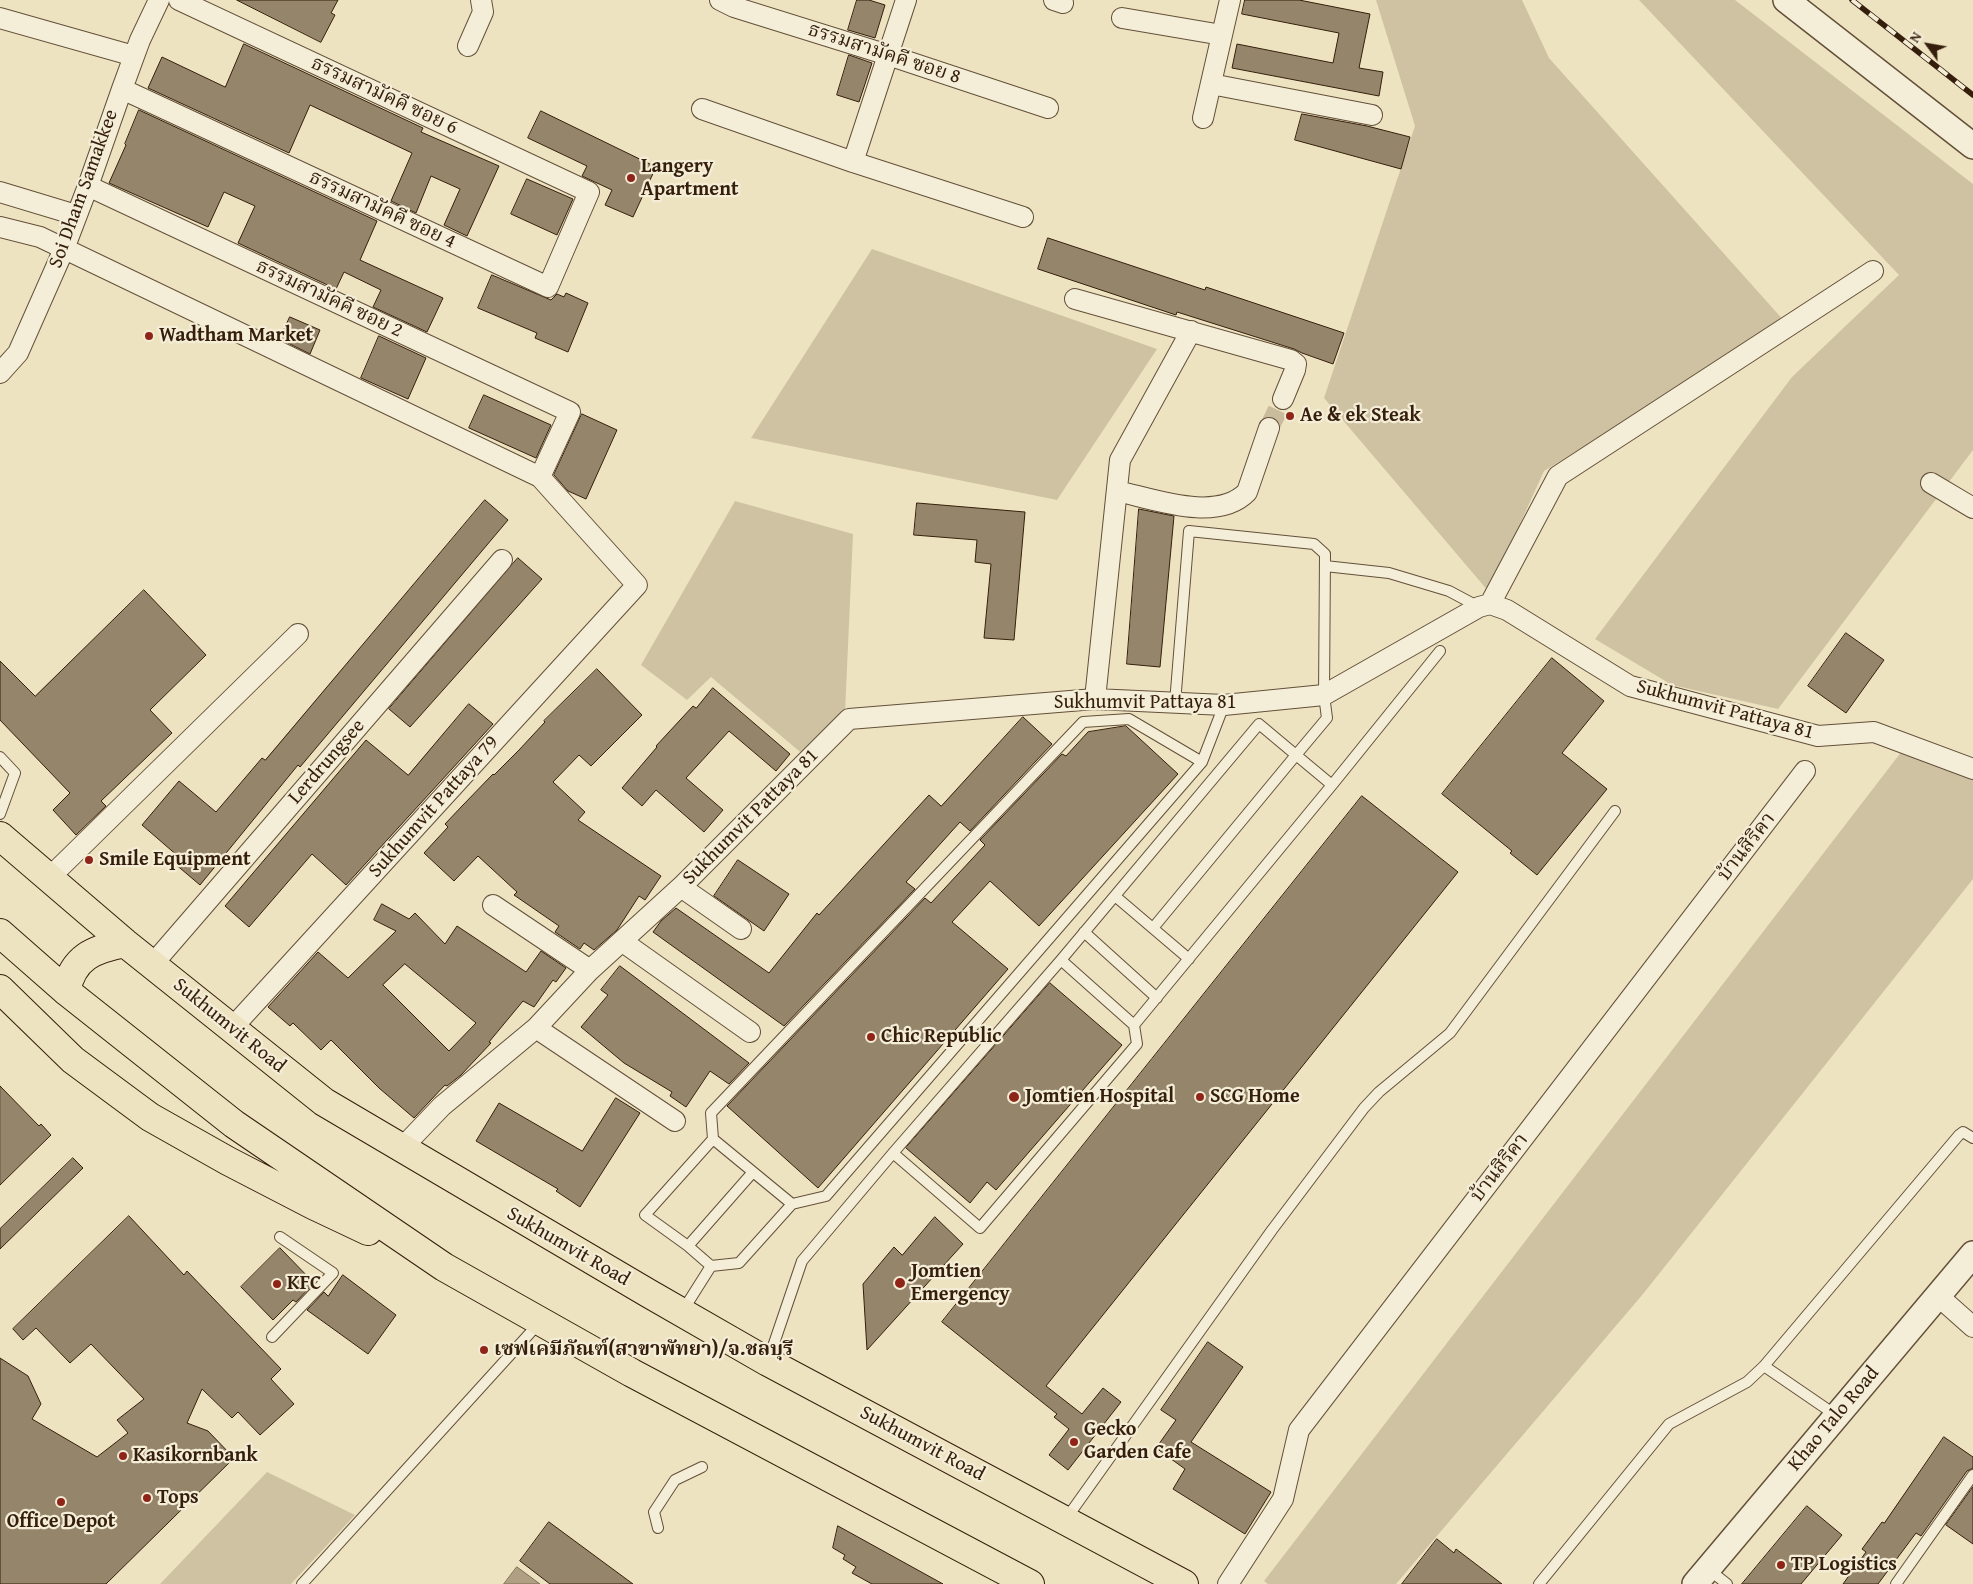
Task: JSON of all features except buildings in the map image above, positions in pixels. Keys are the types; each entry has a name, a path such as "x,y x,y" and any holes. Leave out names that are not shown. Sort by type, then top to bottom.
{"highway":[{"name":"Sukhumvit Road","path":"0,836 125,943 324,1102 401,1149 768,1362 1184,1584"},
{"path":"0,933 66,990 234,1124 444,1267 632,1373 1030,1584"},
{"path":"66,990 68,978 78,964 90,954 102,947 125,943"},
{"path":"0,989 73,1060 150,1117 228,1162 312,1205 444,1267"}],"street":[{"name":"Soi Dham Samakkee","path":"0,373 18,353 64,249 134,56 159,0"},
{"name":"ธรรมสามัคคี ซอย 6","path":"179,0 589,192"},
{"path":"468,46 483,12 481,0"},
{"path":"853,162 906,0"},
{"path":"1203,118 1230,0"},
{"path":"1786,0 1973,146"},
{"name":"ธรรมสามัคคี ซอย 8","path":"730,2 1048,108"},
{"path":"0,18 134,56"},
{"path":"1122,18 1222,34"},
{"path":"1211,84 1372,115"},
{"name":"ธรรมสามัคคี ซอย 4","path":"122,89 548,287 589,192"},
{"path":"702,109 853,162 1023,217"},
{"name":"ธรรมสามัคคี ซอย 2","path":"88,186 570,412 540,477"},
{"path":"0,192 76,215"},
{"path":"0,227 40,237 540,477"},
{"path":"1484,606 1558,476 1872,271"},
{"path":"1076,300 1291,360 1296,364 1295,370 1284,399"},
{"path":"1094,699 1120,460 1191,331"},
{"path":"1117,491 1192,507 1207,508 1230,504 1240,499 1246,492 1269,428"},
{"name":"Sukhumvit Pattaya 79","path":"232,1028 637,585 540,477"},
{"path":"1931,483 1973,508"},
{"name":"Lerdrungsee","path":"152,965 502,560"},
{"name":"Sukhumvit Pattaya 81","path":"401,1149 442,1106 536,1028 590,970 682,887 848,719 1094,699 1224,705 1324,695 1484,606 1507,610 1630,686 1818,736 1874,732 1973,769"},
{"path":"49,878 298,634"},
{"name":"บ้านสิริคา","path":"1228,1584 1283,1499 1299,1430 1806,770"},
{"path":"682,887 741,929"},
{"path":"493,905 590,970"},
{"path":"623,942 750,1032"},
{"path":"536,1028 675,1121"},
{"name":"Khao Talo Road","path":"1710,1579 1838,1416 1973,1254"},
{"path":"1937,1295 1973,1327"}],"lane":[{"path":"1154,928 1327,718 1324,695 1325,554 1314,544 1189,531 1175,703"},
{"path":"1325,566 1389,573 1449,591 1484,606"},
{"path":"1134,1025 1440,651"},
{"path":"713,1139 645,1215 688,1246 711,1266 739,1263 792,1204 826,1196 1202,762 1224,705"},
{"path":"792,1204 713,1139 711,1113 1083,722 1129,719 1202,762"},
{"path":"768,1362 802,1260 1061,960 1259,724 1332,785"},
{"path":"0,757 15,773 0,814"},
{"path":"1065,1520 1255,1253 1364,1108 1450,1033 1615,811"},
{"path":"1114,896 1154,928 1189,960"},
{"path":"1084,932 1157,998"},
{"path":"893,1153 980,1228 1137,1044 1134,1025 1061,960"},
{"path":"1539,1584 1669,1424 1747,1382 1764,1366 1959,1135 1963,1132 1973,1138"},
{"path":"688,1246 753,1172"},
{"path":"272,1337 333,1273 280,1237"},
{"path":"682,1313 711,1266"},
{"path":"302,1584 540,1322"},
{"path":"1764,1366 1838,1416"},
{"path":"658,1528 654,1512 675,1480 702,1468"},
{"path":"1896,1584 1973,1475"}],"shaded area":[{"path":"1376,0 1522,0 1549,58 1786,323 1544,471 1489,592 1324,398 1415,126"},
{"path":"1639,0 1735,0 1973,184 1973,450 1778,709 1672,685 1595,639 1792,377 1899,275"},
{"path":"872,249 1157,349 1057,500 751,438"},
{"path":"735,501 853,534 845,713 805,756 711,677 687,700 641,665"},
{"path":"1902,751 1973,776 1973,879 1643,1294 1396,1584 1268,1584 1264,1581"},
{"path":"267,1472 355,1515 291,1584 160,1584"},
{"path":"517,1567 540,1584 504,1584"}],"tunnel":[{"path":"1269,428 1283,399"}],"railway":[{"path":"1852,0 1973,95"}],"place":[{"name":"Langery Apartment","path":"631,178"},
{"name":"Wadtham Market","path":"149,336"},
{"name":"Ae & ek Steak","path":"1290,416"},
{"name":"Smile Equipment","path":"89,860"},
{"name":"Chic Republic","path":"871,1037"},
{"name":"Jomtien Hospital","path":"1014,1097"},
{"name":"SCG Home","path":"1200,1097"},
{"name":"Jomtien Emergency","path":"900,1283"},
{"name":"KFC","path":"277,1284"},
{"name":"เซฟเคมีภัณฑ์(สาขาพัทยา)/จ.ชลบุรี","path":"484,1350"},
{"name":"Gecko Garden Cafe","path":"1074,1442"},
{"name":"Kasikornbank","path":"123,1456"},
{"name":"Tops","path":"147,1498"},
{"name":"Office Depot","path":"61,1502"},
{"name":"TP Logistics","path":"1781,1565"}]}
